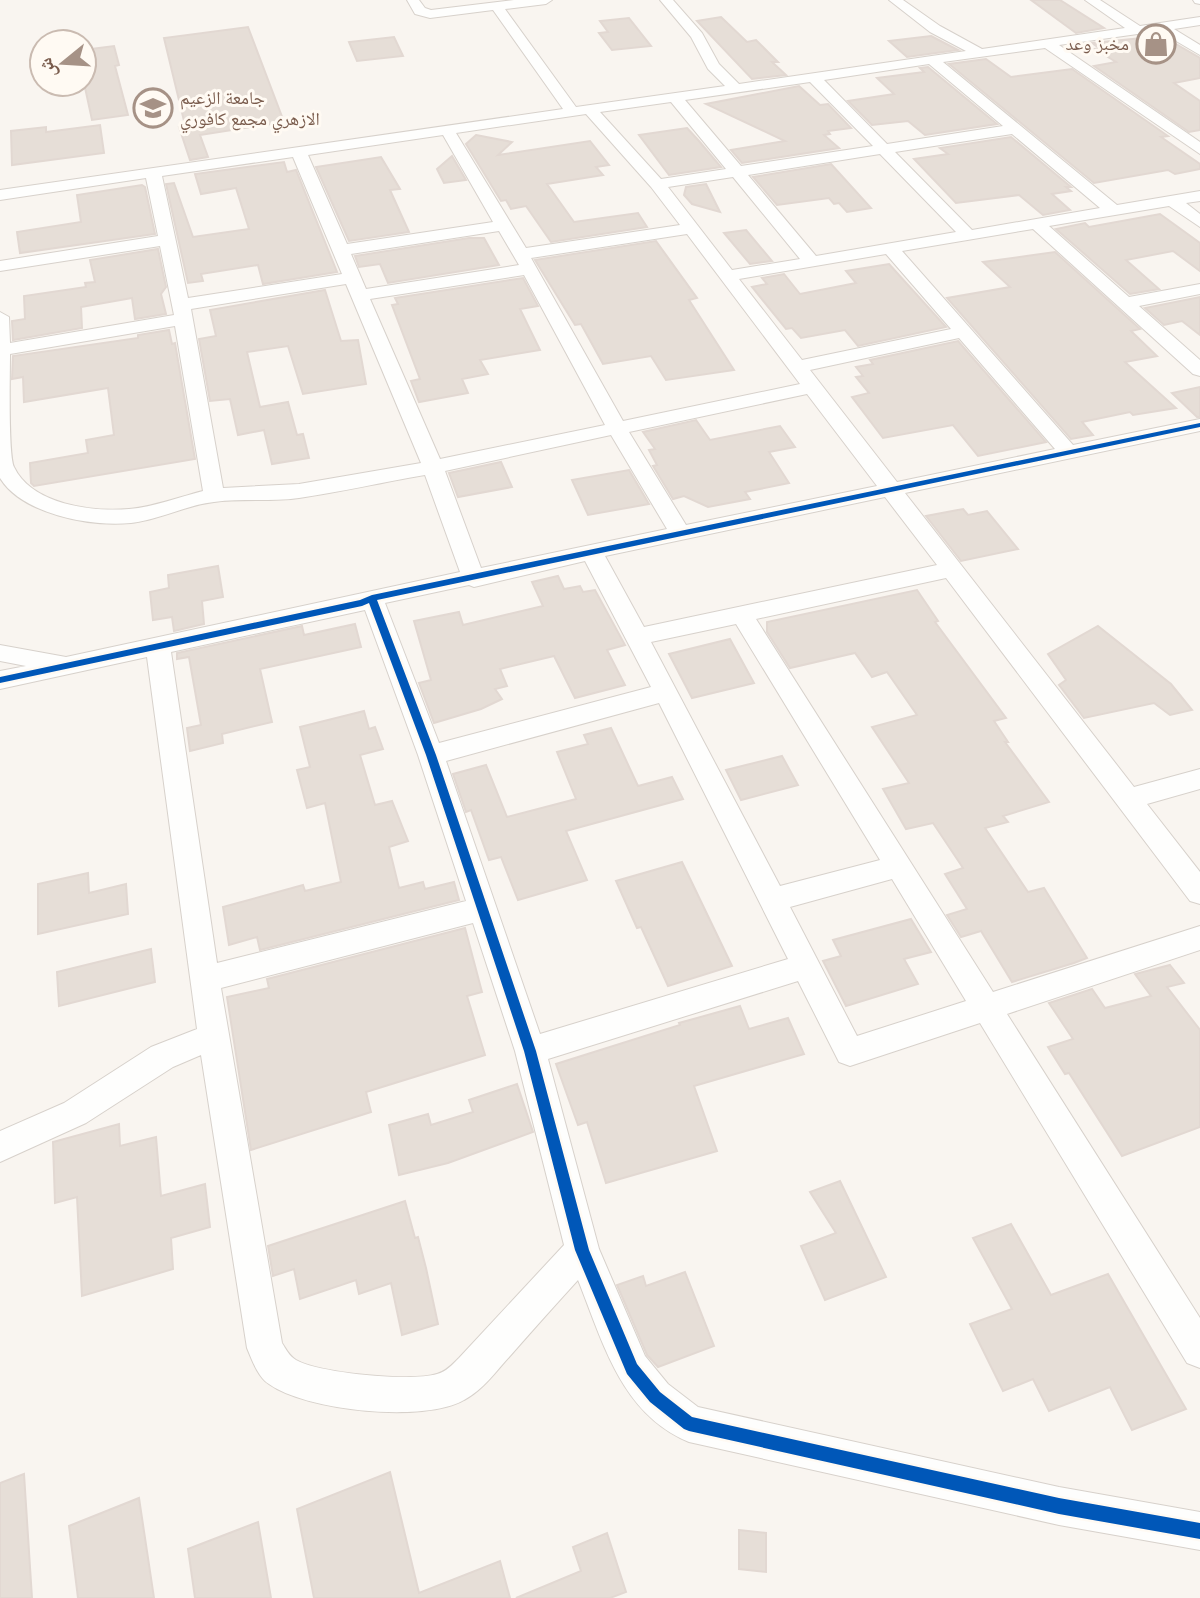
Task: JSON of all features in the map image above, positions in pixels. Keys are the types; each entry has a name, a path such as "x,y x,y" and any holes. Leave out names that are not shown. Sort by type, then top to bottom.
{"street":[{"path":"413,0 424,13 546,0"},
{"path":"666,0 697,36 713,66 735,88"},
{"path":"895,0 935,29 980,53"},
{"path":"1091,0 1137,30"},
{"path":"496,6 581,111 657,184 1200,893"},
{"path":"0,195 1200,21"},
{"path":"1160,26 1200,51"},
{"path":"1047,43 1200,149"},
{"path":"932,60 1114,211"},
{"path":"813,77 968,235"},
{"path":"675,97 811,261"},
{"path":"657,184 1016,129"},
{"path":"447,130 681,535"},
{"path":"299,152 433,467 474,579"},
{"path":"153,173 182,312 214,495"},
{"path":"727,276 1200,196"},
{"path":"1173,201 1200,222"},
{"path":"1037,224 1200,370"},
{"path":"341,250 503,225"},
{"path":"360,295 691,229"},
{"path":"0,266 167,240"},
{"path":"891,248 1069,453"},
{"path":"2,350 352,278"},
{"path":"1125,303 1200,289"},
{"path":"0,317 2,465 16,487 40,502 90,516 131,516 214,495 259,495 299,491 433,467 813,387"},
{"path":"797,367 963,331"},
{"path":"0,680 362,603 372,598 474,579 1200,425"},
{"path":"593,554 850,1052 1200,938"},
{"path":"637,637 950,570"},
{"path":"372,598 431,755 530,1051 582,1250 632,1369 655,1397 688,1424 1059,1506 1200,1531"},
{"path":"743,615 1200,1350"},
{"path":"158,646 213,1036 265,1348 279,1370 303,1382 388,1395 438,1393 454,1387 472,1371 582,1250"},
{"path":"0,653 51,663 81,663"},
{"path":"431,755 666,692"},
{"path":"1128,799 1200,779"},
{"path":"772,900 899,866"},
{"path":"206,979 482,909"},
{"path":"530,1051 805,965"},
{"path":"0,1147 75,1113 162,1058 213,1036"}],"building":[{"path":"1031,0 1060,0 1104,28 1076,33"},
{"path":"721,17 747,42 756,40 778,62 772,62 786,75 752,79 697,21"},
{"path":"629,18 651,46 612,50 599,33 608,32 600,21"},
{"path":"248,27 284,122 200,135 208,157 190,160 179,127 185,125 164,38"},
{"path":"931,36 958,50 907,57 889,41"},
{"path":"1162,36 1200,58 1200,78 1174,83 1200,101 1200,130 1189,132 1094,66 1116,62 1095,49 1099,48 1092,43"},
{"path":"394,37 403,56 357,61 349,42"},
{"path":"114,46 119,65 115,66 128,115 92,120 87,98 98,98 98,48"},
{"path":"986,59 1011,77 1072,69 1168,136 1161,137 1200,164 1200,169 1175,174 1168,170 1094,183 949,64"},
{"path":"928,67 997,124 925,135 908,121 872,125 848,101 894,94 877,78 924,72 920,68"},
{"path":"799,86 820,105 828,104 851,128 828,131 830,134 824,135 839,148 742,163 731,150 785,141 706,104"},
{"path":"100,125 104,153 12,165 11,131 46,127 46,132"},
{"path":"687,128 721,167 669,175 639,135"},
{"path":"476,135 512,142 498,155 590,141 609,165 596,167 603,175 547,184 574,222 638,213 647,227 551,242 526,206 511,209 506,200 501,201 466,144"},
{"path":"1011,137 1071,187 1066,187 1071,191 1052,194 1070,210 1043,215 1019,195 956,203 914,159 948,154 940,148"},
{"path":"452,156 466,180 444,183 437,169"},
{"path":"381,157 400,189 390,190 409,232 349,241 316,167"},
{"path":"284,162 287,172 296,170 337,272 263,284 258,265 201,274 203,281 188,283 166,184 174,183 193,237 249,229 236,188 201,194 195,174"},
{"path":"831,164 871,208 847,212 839,203 834,204 829,198 777,205 753,177"},
{"path":"706,184 720,212 692,204 684,195 686,187"},
{"path":"142,185 145,187 155,234 20,253 17,232 81,222 77,195"},
{"path":"1160,214 1200,243 1200,271 1173,251 1126,260 1159,289 1130,294 1056,229 1085,223 1089,227"},
{"path":"746,230 772,261 750,264 724,233"},
{"path":"484,238 499,265 388,283 380,264 359,267 355,256"},
{"path":"656,241 697,298 689,300 734,370 666,380 651,356 603,364 581,324 575,325 535,260"},
{"path":"158,249 166,287 161,294 166,314 135,319 132,298 81,307 82,328 13,340 12,321 25,319 24,296 86,287 85,283 95,282 90,260"},
{"path":"1055,252 1140,329 1131,331 1157,356 1125,362 1176,408 1133,415 1130,412 1082,422 1093,435 1071,439 947,298 1010,287 983,262"},
{"path":"889,264 946,327 858,346 845,330 801,338 792,328 786,329 752,287 767,284 762,278 784,274 800,294 856,283 846,271"},
{"path":"523,278 538,306 520,309 540,350 480,360 488,374 462,379 468,393 419,402 411,381 420,379 392,305 398,304 395,298"},
{"path":"325,290 341,341 358,340 366,384 303,394 288,346 247,352 260,407 288,402 297,435 303,434 309,458 272,464 264,430 238,435 230,399 210,401 199,339 216,336 210,310"},
{"path":"1200,297 1200,335 1182,321 1164,325 1145,308"},
{"path":"169,330 172,344 175,343 195,459 34,486 31,483 30,463 88,453 86,440 114,435 108,388 24,402 23,377 12,379 13,356 138,338 138,335"},
{"path":"958,341 1046,442 978,456 953,425 883,438 852,397 869,393 856,377 863,376 856,367 873,364 870,360"},
{"path":"1200,387 1200,417 1197,417 1172,393"},
{"path":"696,420 710,440 780,426 795,447 769,452 789,483 745,492 750,499 708,507 684,496 673,499 653,466 657,465 649,450 655,449 643,432"},
{"path":"501,462 512,487 458,497 449,473"},
{"path":"629,470 649,504 588,515 572,480"},
{"path":"963,509 968,515 987,511 1018,549 961,561 926,516"},
{"path":"218,566 223,597 202,601 204,624 174,631 172,617 153,620 150,592 169,588 168,575"},
{"path":"558,576 564,589 580,586 583,592 595,590 625,645 607,650 625,685 575,698 554,656 500,669 507,686 495,689 502,699 481,709 434,723 419,683 431,680 414,621 459,612 463,625 543,606 532,582"},
{"path":"917,590 938,621 935,622 1006,718 994,721 1008,742 1005,742 1049,802 1003,816 1008,822 985,828 1028,892 1044,888 1087,958 1012,982 981,931 961,937 947,915 967,909 945,874 963,868 933,823 906,829 883,789 909,783 872,727 917,715 887,672 872,677 855,653 790,668 767,632 767,622"},
{"path":"355,624 361,647 260,669 272,722 222,734 223,743 190,751 187,728 201,725 189,657 177,659 177,653 302,626 304,635"},
{"path":"1098,626 1171,684 1192,710 1170,715 1154,703 1084,718 1059,685 1066,680 1048,654"},
{"path":"730,639 754,683 692,698 669,654"},
{"path":"364,711 369,729 375,727 383,749 360,755 375,805 392,801 408,841 389,847 399,888 423,882 425,889 454,882 459,900 260,950 257,937 229,945 223,907 303,885 305,891 341,882 325,803 307,808 297,770 310,767 300,727"},
{"path":"611,728 638,786 672,777 683,799 566,831 587,880 518,900 501,857 489,860 471,810 466,812 453,774 486,765 507,817 576,799 557,752 588,744 584,735"},
{"path":"782,756 798,785 741,800 726,770"},
{"path":"682,862 732,966 668,986 616,881"},
{"path":"88,873 89,893 126,884 128,914 38,934 38,884"},
{"path":"911,919 931,952 904,959 918,984 846,1006 823,961 841,956 833,940"},
{"path":"465,928 482,992 467,996 485,1055 366,1092 371,1112 251,1150 227,997 269,988 267,979"},
{"path":"151,949 155,982 59,1006 57,972"},
{"path":"1170,965 1184,983 1167,987 1200,1030 1200,1127 1122,1156 1069,1073 1065,1074 1048,1047 1073,1039 1049,1003 1092,989 1105,1008 1151,996 1135,974"},
{"path":"740,1006 749,1029 788,1018 804,1054 694,1086 717,1151 606,1183 587,1122 578,1125 556,1064 680,1025 679,1023"},
{"path":"517,1084 533,1132 448,1163 399,1175 389,1125 428,1114 431,1125 473,1112 469,1100"},
{"path":"119,1124 120,1146 156,1137 161,1196 205,1184 210,1227 171,1238 173,1269 82,1296 77,1197 55,1203 53,1142"},
{"path":"840,1181 886,1277 825,1300 801,1246 836,1233 810,1192"},
{"path":"405,1201 415,1238 418,1237 438,1324 402,1335 391,1283 359,1294 356,1280 300,1299 294,1269 273,1276 268,1246"},
{"path":"1011,1224 1051,1295 1108,1274 1186,1409 1132,1430 1110,1387 1049,1411 1033,1379 1003,1391 970,1324 1012,1309 973,1238"},
{"path":"685,1272 714,1346 658,1367 647,1355 617,1285 643,1276 646,1286"},
{"path":"390,1472 419,1593 500,1561 510,1598 314,1598 297,1509"},
{"path":"24,1474 32,1598 0,1598 0,1483"},
{"path":"139,1498 154,1598 78,1598 69,1526"},
{"path":"258,1522 271,1598 195,1598 188,1549"},
{"path":"739,1530 766,1533 766,1572 739,1569"},
{"path":"607,1533 626,1592 610,1598 516,1598 581,1571 573,1547"}],"cycle path":[{"path":"0,680 362,603 372,598 1200,425"},
{"path":"372,598 431,755 530,1051 582,1250 632,1369 655,1397 689,1424 1059,1506 1200,1531"}],"place":[{"name":"مخبز وعد","path":"1156,44"},
{"name":"جامعة الزعيم الازهري مجمع كافوري","path":"153,108"}]}
